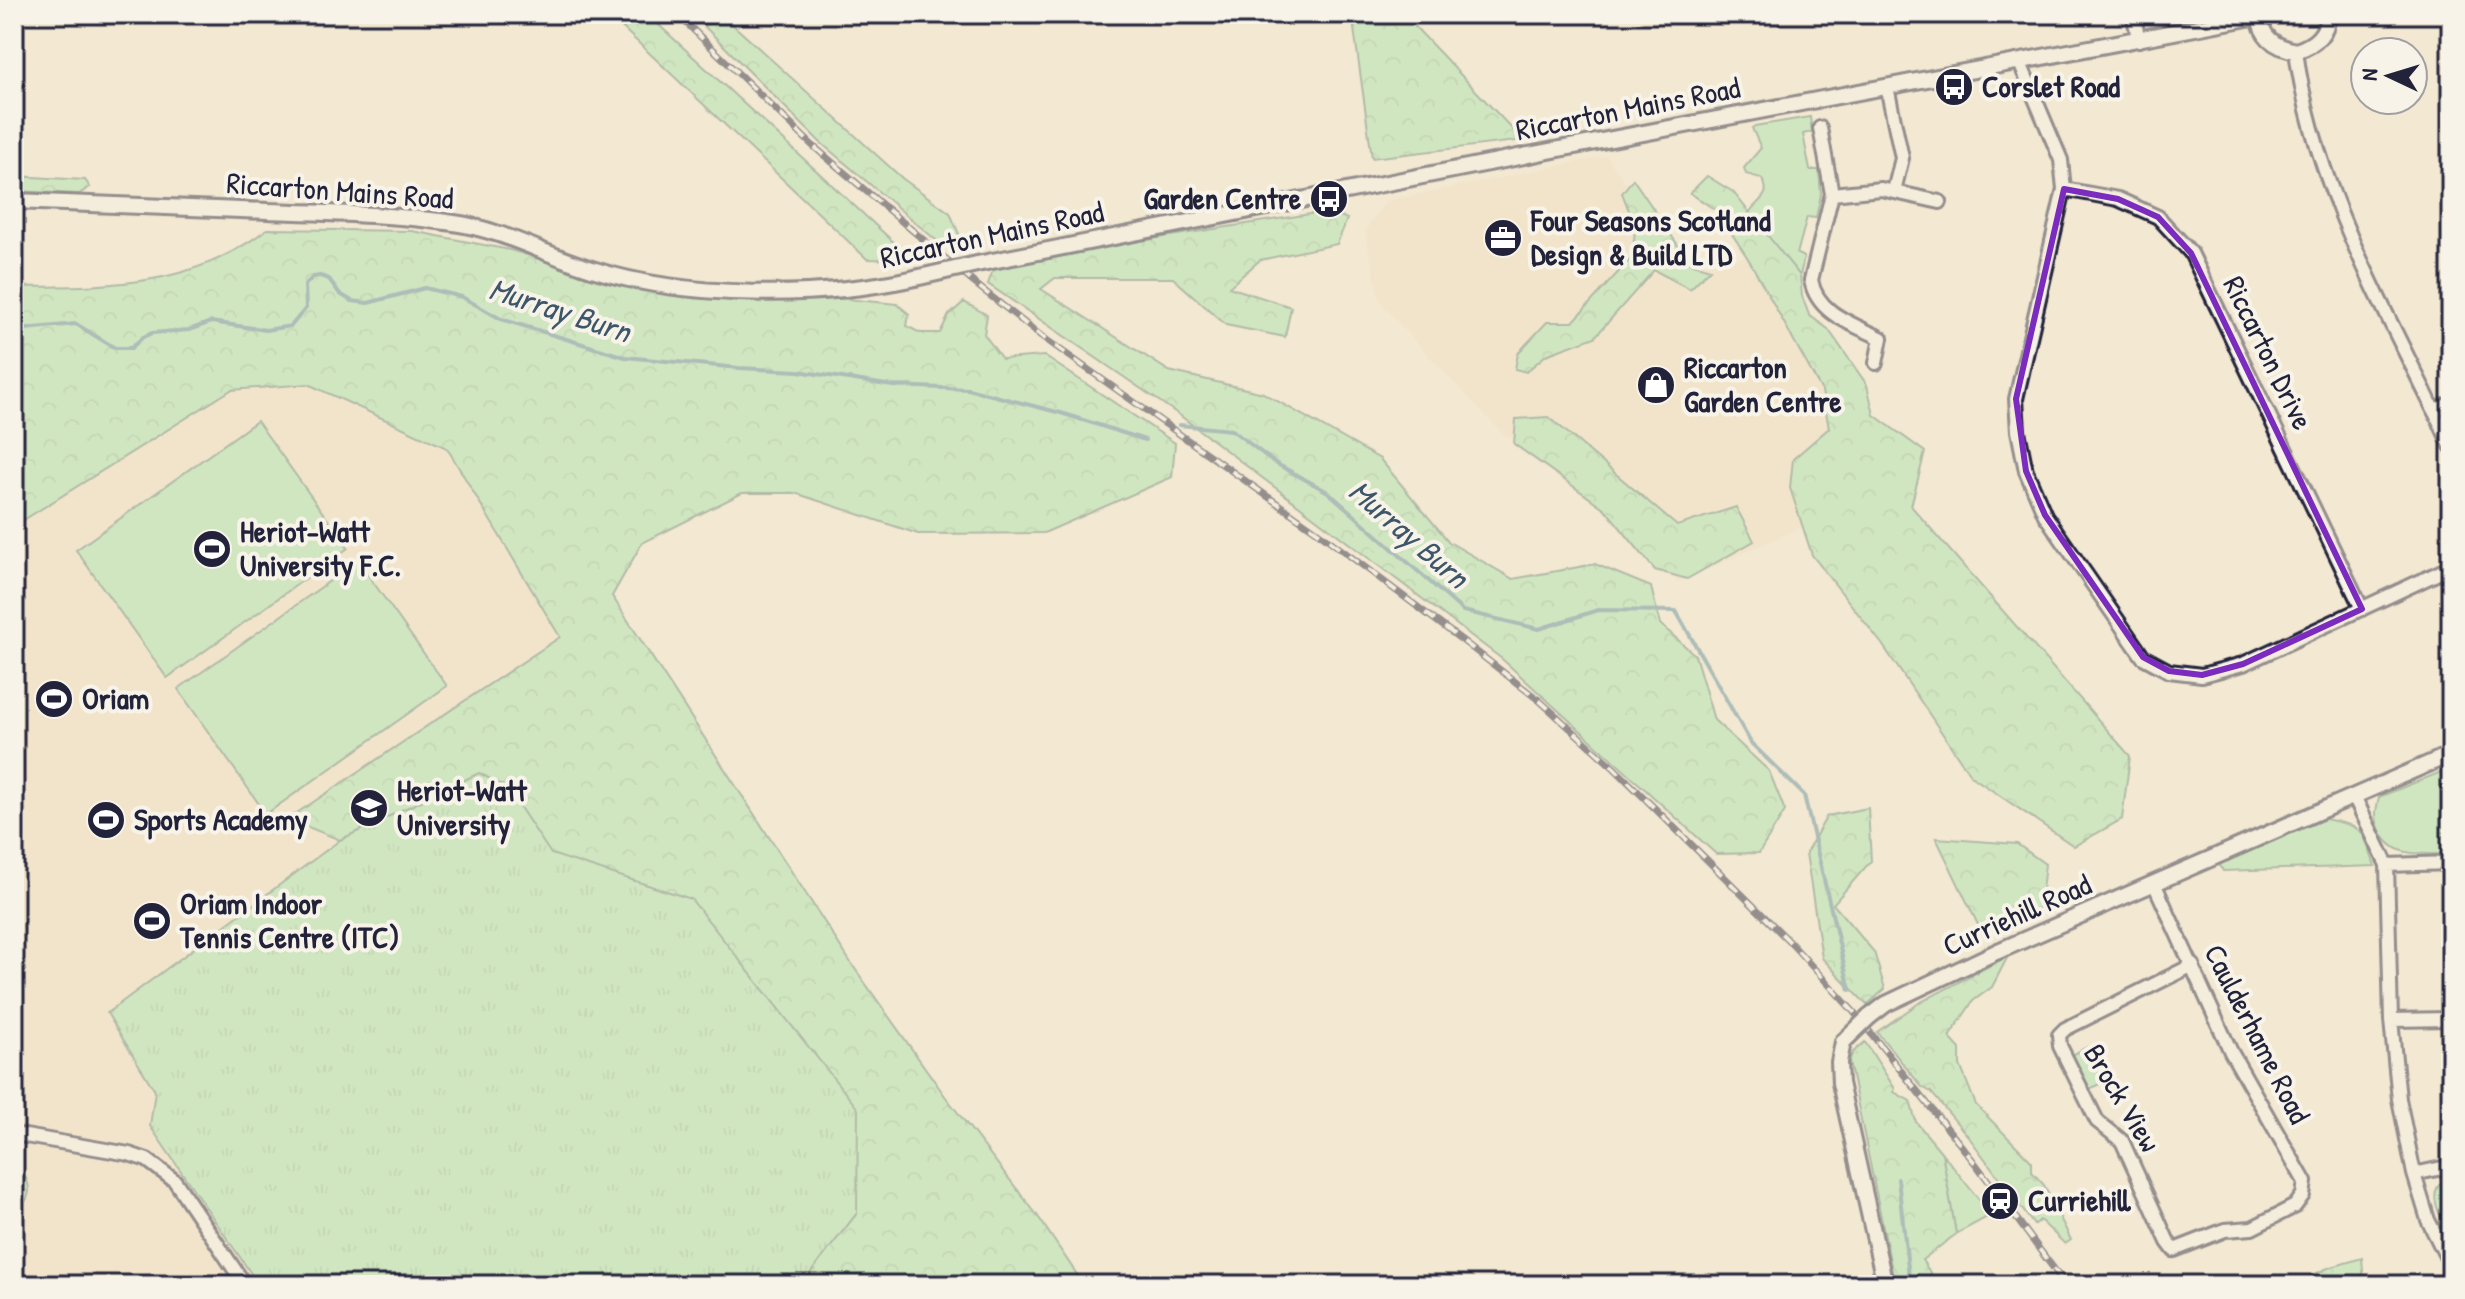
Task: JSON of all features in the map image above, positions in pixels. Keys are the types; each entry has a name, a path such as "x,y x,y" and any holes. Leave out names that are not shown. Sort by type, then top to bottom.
{"street":[{"path":"2133,14 2139,40"},
{"path":"2328,14 2323,34 2316,42 2296,51 2309,121 2319,156 2367,272 2451,446"},
{"name":"Riccarton Mains Road","path":"14,201 414,218 460,224 495,233 626,279 695,289 819,292 881,285 1524,155 2020,63 2258,15 2266,37 2284,49 2296,51"},
{"path":"2020,63 2061,160 2064,189 2016,399 2018,431 2026,471 2045,515 2143,657 2169,671 2202,675 2243,664 2451,567"},
{"path":"1887,87 1902,158 1894,191"},
{"path":"1820,128 1832,194 1811,280 1813,291 1826,310 1881,338 1876,363"},
{"path":"1832,194 1871,188 1940,202"},
{"name":"Riccarton Drive","path":"2064,189 2118,199 2158,217 2191,253 2362,609"},
{"path":"2435,411 2451,403"},
{"name":"Curriehill Road","path":"1885,1285 1840,1083 1839,1062 1843,1042 1869,1017 1886,1004 1927,984 2451,754"},
{"path":"2354,796 2387,865 2391,1020 2399,1099 2414,1174 2428,1220 2451,1266"},
{"path":"2387,865 2451,863"},
{"name":"Caulderhame Road","path":"2154,883 2231,1052 2305,1182 2303,1195 2295,1206"},
{"name":"Brock View","path":"2193,965 2065,1029 2059,1035 2060,1046 2097,1121 2122,1141 2174,1250 2225,1230 2252,1228 2295,1206"},
{"path":"2391,1020 2451,1019"},
{"path":"14,1134 129,1154 147,1160 175,1181 245,1285"},
{"path":"2414,1174 2451,1166"}],"highlighted area":[{"path":"2064,189 2118,199 2158,217 2191,253 2362,609 2243,664 2202,675 2169,671 2143,657 2045,515 2026,471 2016,399"}],"shaded area":[{"name":"Riccarton Garden Centre","path":"1607,156 1683,268 1760,254 1843,356 1865,499 1678,582 1576,461 1504,435 1404,329 1380,301 1365,230 1386,201"},
{"name":"Heriot-Watt University","path":"327,283 1084,1285 14,1285 14,331"}],"green space":[{"path":"608,14 647,14 913,260 867,259"},
{"path":"692,14 721,14 903,179 950,213 962,241 943,246 820,142"},
{"path":"1352,14 1403,14 1515,132 1517,141 1372,158"},
{"path":"1810,117 1812,132 1803,134 1810,170 1819,170 1821,194 1816,218 1807,217 1797,254 1804,257 1800,276 1749,213 1766,189 1761,178 1746,174 1744,168 1761,148 1752,128"},
{"path":"14,176 85,180 90,187 79,194 14,191"},
{"path":"1707,176 1733,192 1800,276 1802,296 1809,315 1828,329 1867,385 1874,415 1925,452 1911,506 2130,756 2122,819 2074,846 1971,776 1882,644 1812,555 1790,488 1793,459 1829,428 1822,391 1749,260 1717,211 1690,193"},
{"path":"1633,179 1690,263 1710,269 1690,289 1654,270 1595,337 1546,355 1526,372 1515,369 1518,353 1547,322 1573,322 1633,256 1635,226 1622,193"},
{"path":"1329,211 1347,219 1337,244 1260,260 1229,287 1291,307 1285,337 1226,325 1173,278 1055,278 1041,289 1169,371 1263,393 1380,459 1449,542 1513,579 1595,564 1651,587 1660,624 1695,655 1714,720 1769,771 1785,811 1759,853 1716,854 1502,659 1178,414 988,284 993,270 1139,241"},
{"path":"267,229 412,231 510,250 659,293 845,299 897,304 909,314 907,326 920,333 940,333 949,315 964,302 987,315 984,334 1002,359 1044,356 1175,443 1172,477 1044,533 918,534 795,493 742,493 642,543 612,596 853,966 945,1096 1037,1215 1084,1285 801,1285 857,1213 691,899 550,854 507,788 479,773 340,840 288,819 560,637 447,448 308,384 231,390 14,526 14,287 114,284 178,273 238,249"},
{"path":"1549,417 1677,526 1736,507 1754,541 1687,579 1655,570 1605,509 1514,444 1516,419"},
{"name":"Heriot-Watt University F.C.","path":"257,421 348,548 167,678 76,550"},
{"path":"358,561 447,686 266,814 178,689"},
{"path":"2451,768 2451,854 2409,853 2392,845 2377,824 2379,797"},
{"path":"479,773 507,788 551,854 691,899 858,1109 857,1213 801,1285 259,1285 150,1126 155,1091 107,1013 340,840"},
{"path":"1868,808 1871,861 1833,904 1874,952 1885,989 1867,1005 1822,958 1806,853 1827,816"},
{"path":"2325,819 2360,832 2375,866 2223,871 2219,864"},
{"path":"1936,838 2017,844 2045,864 2040,908 1981,931"},
{"path":"2008,956 1992,987 1973,1001 1949,1037 1960,1049 1960,1065 1976,1105 2032,1162 2032,1172 2044,1185 2071,1240 2065,1244 2040,1220 2034,1225 1968,1136 1877,1032 1919,1003"},
{"path":"1865,1042 1894,1092 1910,1101 1916,1122 1942,1153 1956,1234 1922,1260 1938,1285 1895,1285 1849,1061 1853,1052"},
{"path":"2087,1047 2105,1081 2090,1089 2072,1055"},
{"path":"1942,1153 1991,1215 1956,1234"},
{"path":"14,1158 27,1180 29,1193 14,1212"},
{"path":"2451,1178 2451,1240 2435,1197 2442,1182"},
{"path":"2362,1258 2364,1285 2292,1285 2328,1268"}],"waterway":[{"name":"Murray Burn","path":"14,330 76,324 115,348 131,348 152,333 189,330 211,322 266,330 291,326 306,308 305,285 313,277 320,276 329,279 340,294 352,301 368,303 425,288 462,297 501,319 625,357 798,371 893,386 968,389 1061,413 1145,440"},
{"name":"Murray Burn","path":"1179,425 1232,430 1275,463 1328,492 1463,611 1539,629 1598,610 1676,611 1751,743 1804,795 1850,990"},
{"path":"1898,1179 1910,1285"}],"railway":[{"path":"677,14 812,145 973,282 1041,336 1322,535 1463,641 1540,701 1614,768 1787,939 1853,1011 1975,1163 2066,1285"}],"place":[{"name":"Corslet Road","path":"1954,87"},
{"name":"Garden Centre","path":"1329,199"},
{"name":"Four Seasons Scotland Design & Build LTD","path":"1503,238"},
{"name":"Riccarton Garden Centre","path":"1656,385"},
{"name":"Heriot-Watt University F.C.","path":"212,549"},
{"name":"Oriam","path":"54,699"},
{"name":"Heriot-Watt University","path":"369,808"},
{"name":"Sports Academy","path":"106,820"},
{"name":"Oriam Indoor Tennis Centre (ITC)","path":"152,921"},
{"name":"Curriehill","path":"2000,1201"}]}
